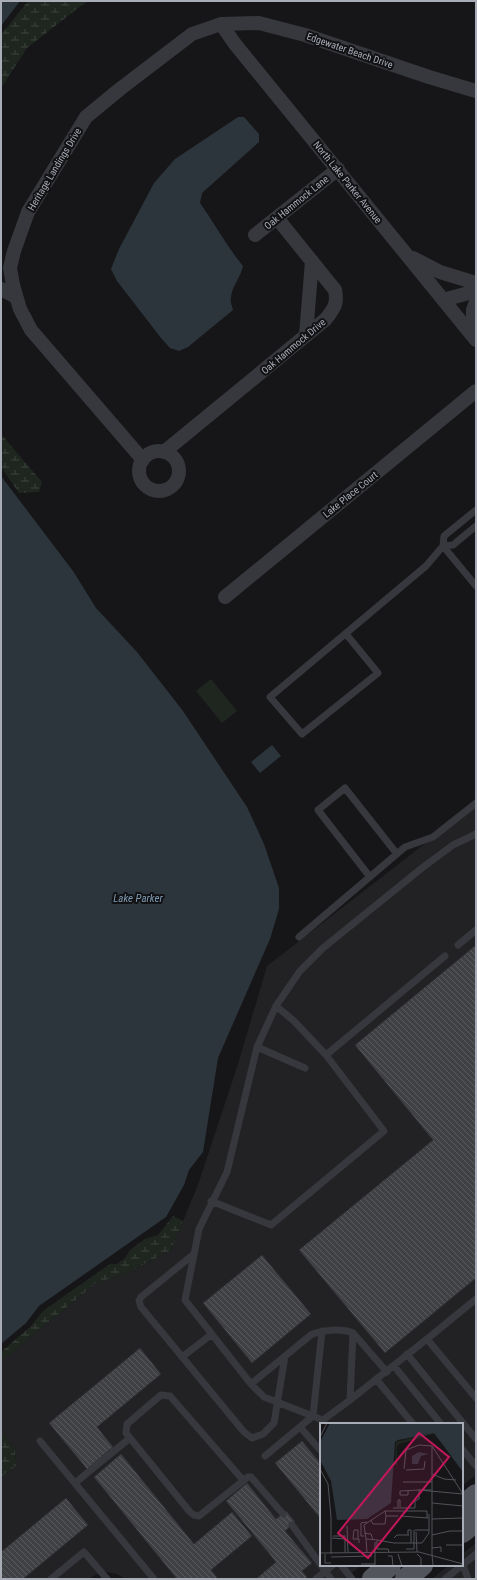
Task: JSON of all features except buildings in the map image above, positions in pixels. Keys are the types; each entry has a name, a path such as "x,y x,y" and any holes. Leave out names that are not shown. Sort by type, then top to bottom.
{"main road":[{"path":"463,1506 476,1495"},
{"path":"463,1531 476,1521"},
{"path":"374,1579 389,1566"},
{"path":"406,1579 421,1566"}],"street":[{"name":"Edgewater Beach Drive","path":"221,24 259,23 305,35 429,77 476,91"},
{"name":"North Lake Parker Avenue","path":"221,24 235,44 474,338"},
{"name":"Heritage Landings Drive","path":"143,460 31,330 20,309 10,268 13,254 28,212 86,117 192,34 221,24"},
{"name":"Oak Hammock Lane","path":"255,235 338,169"},
{"name":"Oak Hammock Drive","path":"164,452 326,319 334,308 337,300 335,290 277,218"},
{"path":"1,263 13,254"},
{"path":"407,255 440,272 476,283"},
{"path":"306,335 312,261"},
{"path":"1,290 16,297"},
{"path":"443,300 476,291"},
{"path":"474,338 472,317 476,302"},
{"name":"Lake Place Court","path":"225,597 476,391"},
{"path":"164,452 174,458 179,470 179,476 176,482 166,490 154,491 143,484 139,472 143,460 152,453 164,452"}],"lane":[{"path":"346,634 378,672 302,734 270,697 426,566 443,546 444,536 476,510"},
{"path":"443,546 453,545 476,526"},
{"path":"443,546 476,586"},
{"path":"370,876 318,810 345,788 398,854"},
{"path":"299,937 405,848 433,837 476,803"},
{"path":"476,834 454,845 422,868 323,948 300,971 276,1006 257,1047 227,1172 211,1201 199,1229 185,1300 251,1384 264,1397 276,1403 313,1416 324,1422 476,1298"},
{"path":"458,945 476,930"},
{"path":"326,1054 445,956"},
{"path":"211,1201 271,1225 384,1131 326,1054 294,1021 276,1006"},
{"path":"257,1047 304,1068"},
{"path":"194,1254 141,1297 139,1302 141,1307 244,1432 252,1438 263,1434 274,1423 276,1403 285,1356"},
{"path":"251,1384 312,1334 322,1331 348,1330 353,1333 387,1372"},
{"path":"265,1456 313,1416 322,1331"},
{"path":"350,1400 353,1333"},
{"path":"182,1357 212,1334"},
{"path":"426,1339 476,1398"},
{"path":"407,1354 476,1439"},
{"path":"394,1366 440,1423"},
{"path":"376,1379 412,1423"},
{"path":"243,1480 170,1396 160,1395 127,1424 126,1433 194,1515 199,1516 248,1477 251,1478 283,1514"},
{"path":"300,1427 320,1450"},
{"path":"75,1483 130,1438"},
{"path":"40,1441 154,1579"},
{"path":"463,1450 476,1466"},
{"path":"292,1525 320,1564"},
{"path":"51,1579 84,1552 107,1579"},
{"path":"468,1579 463,1563 476,1554"},
{"path":"322,1566 331,1579"},
{"path":"316,1579 332,1566"},
{"path":"342,1566 352,1579"},
{"path":"445,1579 460,1566"}],"shaded area":[{"path":"476,804 476,1475 463,1485 463,1423 320,1423 320,1566 361,1566 344,1579 125,1579 117,1574 105,1572 95,1575 89,1579 1,1579 1,1477 16,1466 15,1449 1,1431 1,1362 96,1283 125,1274 171,1250 198,1185 238,1064 267,966"},
{"path":"476,1543 476,1579 432,1579 448,1566 463,1566 463,1553"}],"green space":[{"path":"28,1 87,1 27,48 1,88 1,35"},
{"path":"1,434 42,482 39,492 19,493 1,467"},
{"path":"211,679 237,711 222,723 196,691"},
{"path":"173,1216 183,1221 171,1250 125,1274 96,1283 1,1362 1,1352 30,1327 43,1311 110,1264 117,1264 125,1258 130,1250 145,1239 158,1235"},
{"path":"1,1431 15,1449 16,1466 1,1477"}],"water":[{"path":"1,1 20,1 1,26"},
{"path":"238,117 244,117 259,134 259,142 202,193 200,203 243,266 232,293 231,300 233,310 188,347 179,351 170,348 161,338 117,281 111,269 119,249 154,183 175,159"},
{"name":"Lake Parker","path":"1,476 73,571 96,608 137,652 183,711 247,807 264,844 279,888 279,909 270,939 218,1058 203,1152 189,1170 184,1185 166,1217 39,1306 26,1323 1,1344"},
{"path":"272,745 281,756 260,773 251,762"}]}
